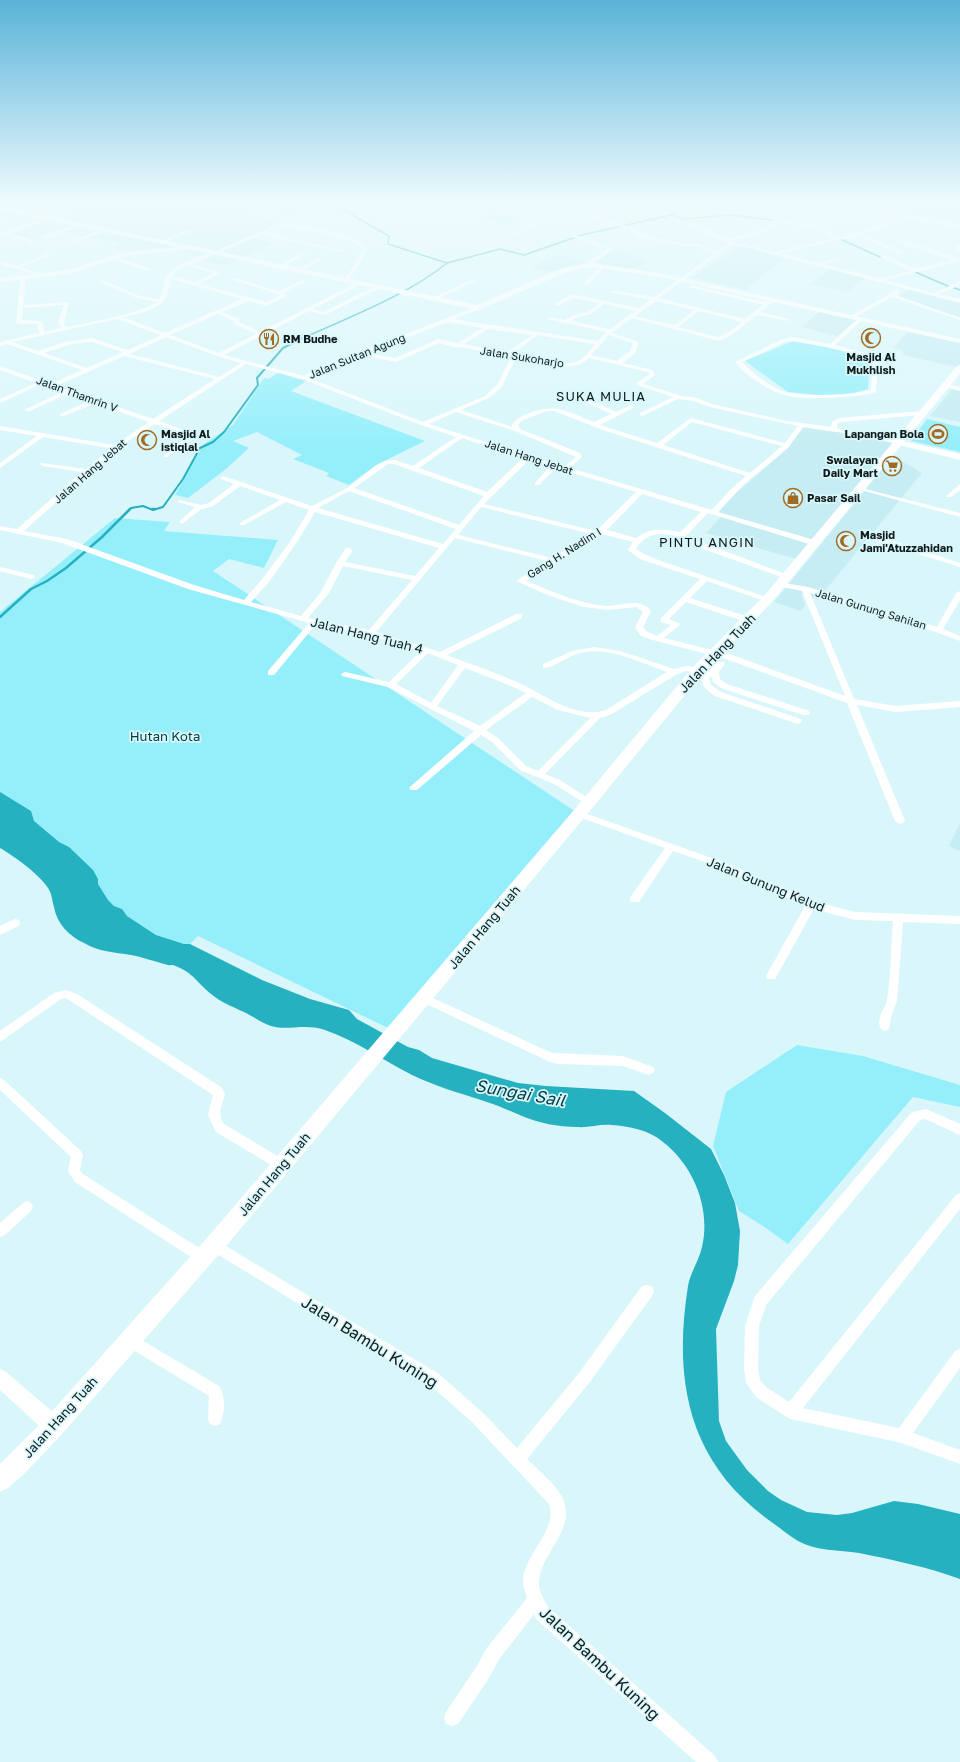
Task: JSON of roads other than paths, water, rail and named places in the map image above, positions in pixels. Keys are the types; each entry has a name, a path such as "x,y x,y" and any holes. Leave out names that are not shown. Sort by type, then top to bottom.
{"main road":[{"path":"370,285 478,308 531,285"},
{"path":"703,285 770,302 856,318 960,341"},
{"name":"Jalan Hang Tuah","path":"0,1480 17,1465 54,1426 208,1251 424,998 698,670 718,658 960,368"}],"street":[{"path":"22,285 19,322 38,322 40,324 42,334"},
{"path":"112,285 139,297 161,300"},
{"path":"3,343 117,317 152,306 161,300 167,292 168,285"},
{"path":"198,285 267,304 284,295 254,285"},
{"path":"278,293 295,285"},
{"path":"219,354 356,285"},
{"path":"433,299 463,285"},
{"name":"Jalan Sukoharjo","path":"361,353 393,360 434,342 562,366 576,364 583,361 610,332 675,285"},
{"path":"895,285 960,301"},
{"path":"933,295 955,285"},
{"path":"307,310 323,314 378,287"},
{"path":"692,287 770,302"},
{"path":"831,346 856,318 903,287"},
{"path":"612,292 655,299 745,321"},
{"path":"891,295 959,319"},
{"path":"558,304 572,296 640,310"},
{"path":"53,385 220,313 247,299"},
{"path":"20,307 67,301 61,323 64,329"},
{"path":"566,322 576,316 589,313 604,302"},
{"path":"632,316 719,339 731,333 770,302"},
{"name":"Jalan Sultan Agung","path":"304,378 361,353 478,308"},
{"path":"673,327 680,324 697,310"},
{"path":"220,313 237,320 236,323 261,334"},
{"path":"755,313 787,320"},
{"name":"Jalan Hang Jebat","path":"117,317 219,354 304,378 423,424 554,466 815,543"},
{"path":"550,319 610,332 636,342 633,352 619,363"},
{"path":"448,320 486,328 537,333 599,343"},
{"path":"457,346 486,328"},
{"path":"423,424 487,397 496,390 511,356 537,333"},
{"path":"39,353 56,346 92,340 127,353 220,378"},
{"path":"788,340 801,340 831,346 876,358 874,392 855,394 785,394 757,377 738,362 788,340"},
{"path":"3,343 39,353 88,370"},
{"path":"588,356 650,371 653,374 640,384 678,397 695,399 710,405 801,426 857,433 960,457"},
{"name":"Jalan Hang Jebat","path":"18,532 115,447 246,362"},
{"name":"Jalan Thamrin V","path":"0,368 53,385 193,436 166,456"},
{"path":"0,401 42,382"},
{"path":"946,386 960,389"},
{"path":"28,410 68,391"},
{"path":"642,414 678,397"},
{"path":"62,415 95,401"},
{"path":"588,401 615,414"},
{"path":"594,425 631,407"},
{"path":"517,430 516,425 522,418 549,408 558,410 594,425 750,475"},
{"path":"455,410 517,430 577,453 579,457 564,469"},
{"path":"834,430 834,422 839,420 922,413"},
{"path":"658,446 691,420 786,445"},
{"path":"714,513 731,492 798,433 801,426"},
{"path":"0,428 115,447"},
{"path":"0,466 42,435"},
{"path":"413,469 461,436"},
{"path":"371,633 455,536 488,495 528,457"},
{"path":"246,602 266,580 293,542 310,512 349,489 378,466 387,462 395,462 488,495"},
{"path":"43,464 88,471"},
{"path":"537,484 554,466"},
{"path":"223,478 258,489 285,500 445,547"},
{"path":"182,522 192,512 202,507 211,505 239,483"},
{"path":"949,496 960,486"},
{"path":"859,488 960,515"},
{"path":"349,489 461,528"},
{"name":"Gang H. Nadim I","path":"641,491 599,532 520,581 570,601 590,606 612,608 638,604 647,611 639,627 640,630 647,635 659,638"},
{"path":"242,524 285,500"},
{"path":"180,501 202,507"},
{"path":"480,505 637,541"},
{"path":"706,511 682,535 662,530 642,536 632,550 643,557 768,599"},
{"name":"Jalan Hang Tuah 4","path":"0,528 64,541 93,553 191,587 303,620 371,633 427,650 514,684 561,708 597,716"},
{"path":"455,536 554,561"},
{"path":"873,537 960,565"},
{"name":"Jalan Gunung Sahilan","path":"695,543 804,589 939,630 960,639"},
{"path":"303,620 325,593 340,563 349,550"},
{"path":"340,563 418,579"},
{"path":"0,569 31,577"},
{"path":"659,638 677,624 664,620 705,579"},
{"path":"804,589 900,821"},
{"path":"939,630 960,593"},
{"path":"685,598 749,620"},
{"path":"440,655 519,616"},
{"path":"272,672 314,622"},
{"path":"659,638 718,658 729,657 850,701 896,709 960,704"},
{"path":"546,666 565,656 585,650 598,649 674,672"},
{"path":"391,685 427,650"},
{"path":"718,658 714,672 716,680 724,686 806,713"},
{"path":"718,658 705,677 705,682 709,689 718,694 798,721"},
{"path":"432,708 463,664"},
{"path":"539,775 597,716 609,712 674,672 687,668 698,670"},
{"path":"345,674 391,685 432,708 480,730 495,740 523,768 556,782 588,802"},
{"path":"414,788 506,709 532,693"},
{"name":"Jalan Gunung Kelud","path":"579,814 723,865 811,904 854,916 898,919 960,920"},
{"path":"635,899 672,847"},
{"path":"771,976 811,904"},
{"path":"885,1026 885,1017 892,1001 898,919"},
{"path":"0,931 15,923"},
{"path":"0,1038 58,996 66,994 73,997 217,1091 219,1094 213,1114 215,1121 220,1128 282,1165"},
{"path":"424,998 550,1057 558,1059 623,1061 649,1070"},
{"name":"Jalan Bambu Kuning","path":"0,1083 77,1155 74,1170 79,1178 434,1379 477,1417 555,1499 559,1511 558,1525 535,1566 531,1582 535,1600 542,1613 707,1761"},
{"path":"960,1130 926,1114 916,1116 760,1301 752,1326 751,1368 753,1383 761,1392 790,1412 902,1436 960,1457"},
{"path":"790,1412 960,1199"},
{"path":"0,1231 27,1207"},
{"path":"517,1459 584,1378 647,1291"},
{"path":"130,1340 214,1391 217,1396 215,1419"},
{"path":"902,1436 960,1356"},
{"path":"0,1378 54,1426"},
{"path":"452,1718 483,1672 492,1655 535,1600"}],"water":[{"name":"Sungai Sail","path":"0,792 31,811 34,821 59,842 69,847 93,870 98,879 98,884 108,900 114,906 122,909 127,916 156,935 184,944 190,944 262,980 310,999 349,1010 357,1019 408,1047 419,1050 432,1058 518,1083 634,1091 711,1149 724,1175 735,1203 740,1231 738,1265 734,1281 716,1329 719,1421 726,1441 747,1470 768,1491 781,1500 807,1512 837,1515 852,1513 894,1501 918,1504 960,1514 960,1579 898,1561 859,1553 812,1547 798,1541 742,1498 720,1473 704,1446 693,1417 686,1387 683,1354 684,1321 688,1286 701,1252 704,1233 702,1203 698,1189 683,1163 663,1142 652,1134 625,1126 607,1125 581,1127 542,1123 494,1104 421,1079 359,1045 325,1030 310,1027 283,1028 268,1025 226,1004 210,993 189,973 173,965 167,965 135,956 101,950 90,946 73,937 64,929 58,919 48,888 39,877 0,848"}],"waterway":[{"path":"301,339 396,296 414,285"},
{"path":"946,285 950,287"},
{"path":"952,287 960,290"},
{"path":"0,617 31,589 47,581 66,568 102,537 131,508 143,506 153,510 163,507 183,479 200,448 213,442 224,432 258,385 257,378 283,348 301,339"}],"place":[{"name":"Masjid Al Mukhlish","path":"871,338"},
{"name":"RM Budhe","path":"269,339"},
{"name":"Lapangan Bola","path":"938,434"},
{"name":"Masjid Al istiqlal","path":"147,440"},
{"name":"Swalayan Daily Mart","path":"892,466"},
{"name":"Pasar Sail","path":"793,498"},
{"name":"Masjid Jami'Atuzzahidan","path":"846,541"}],"district":[{"name":"SUKA MULIA","path":"601,396"},
{"name":"PINTU ANGIN","path":"707,542"}],"park label":[{"name":"Hutan Kota","path":"165,736"}]}
